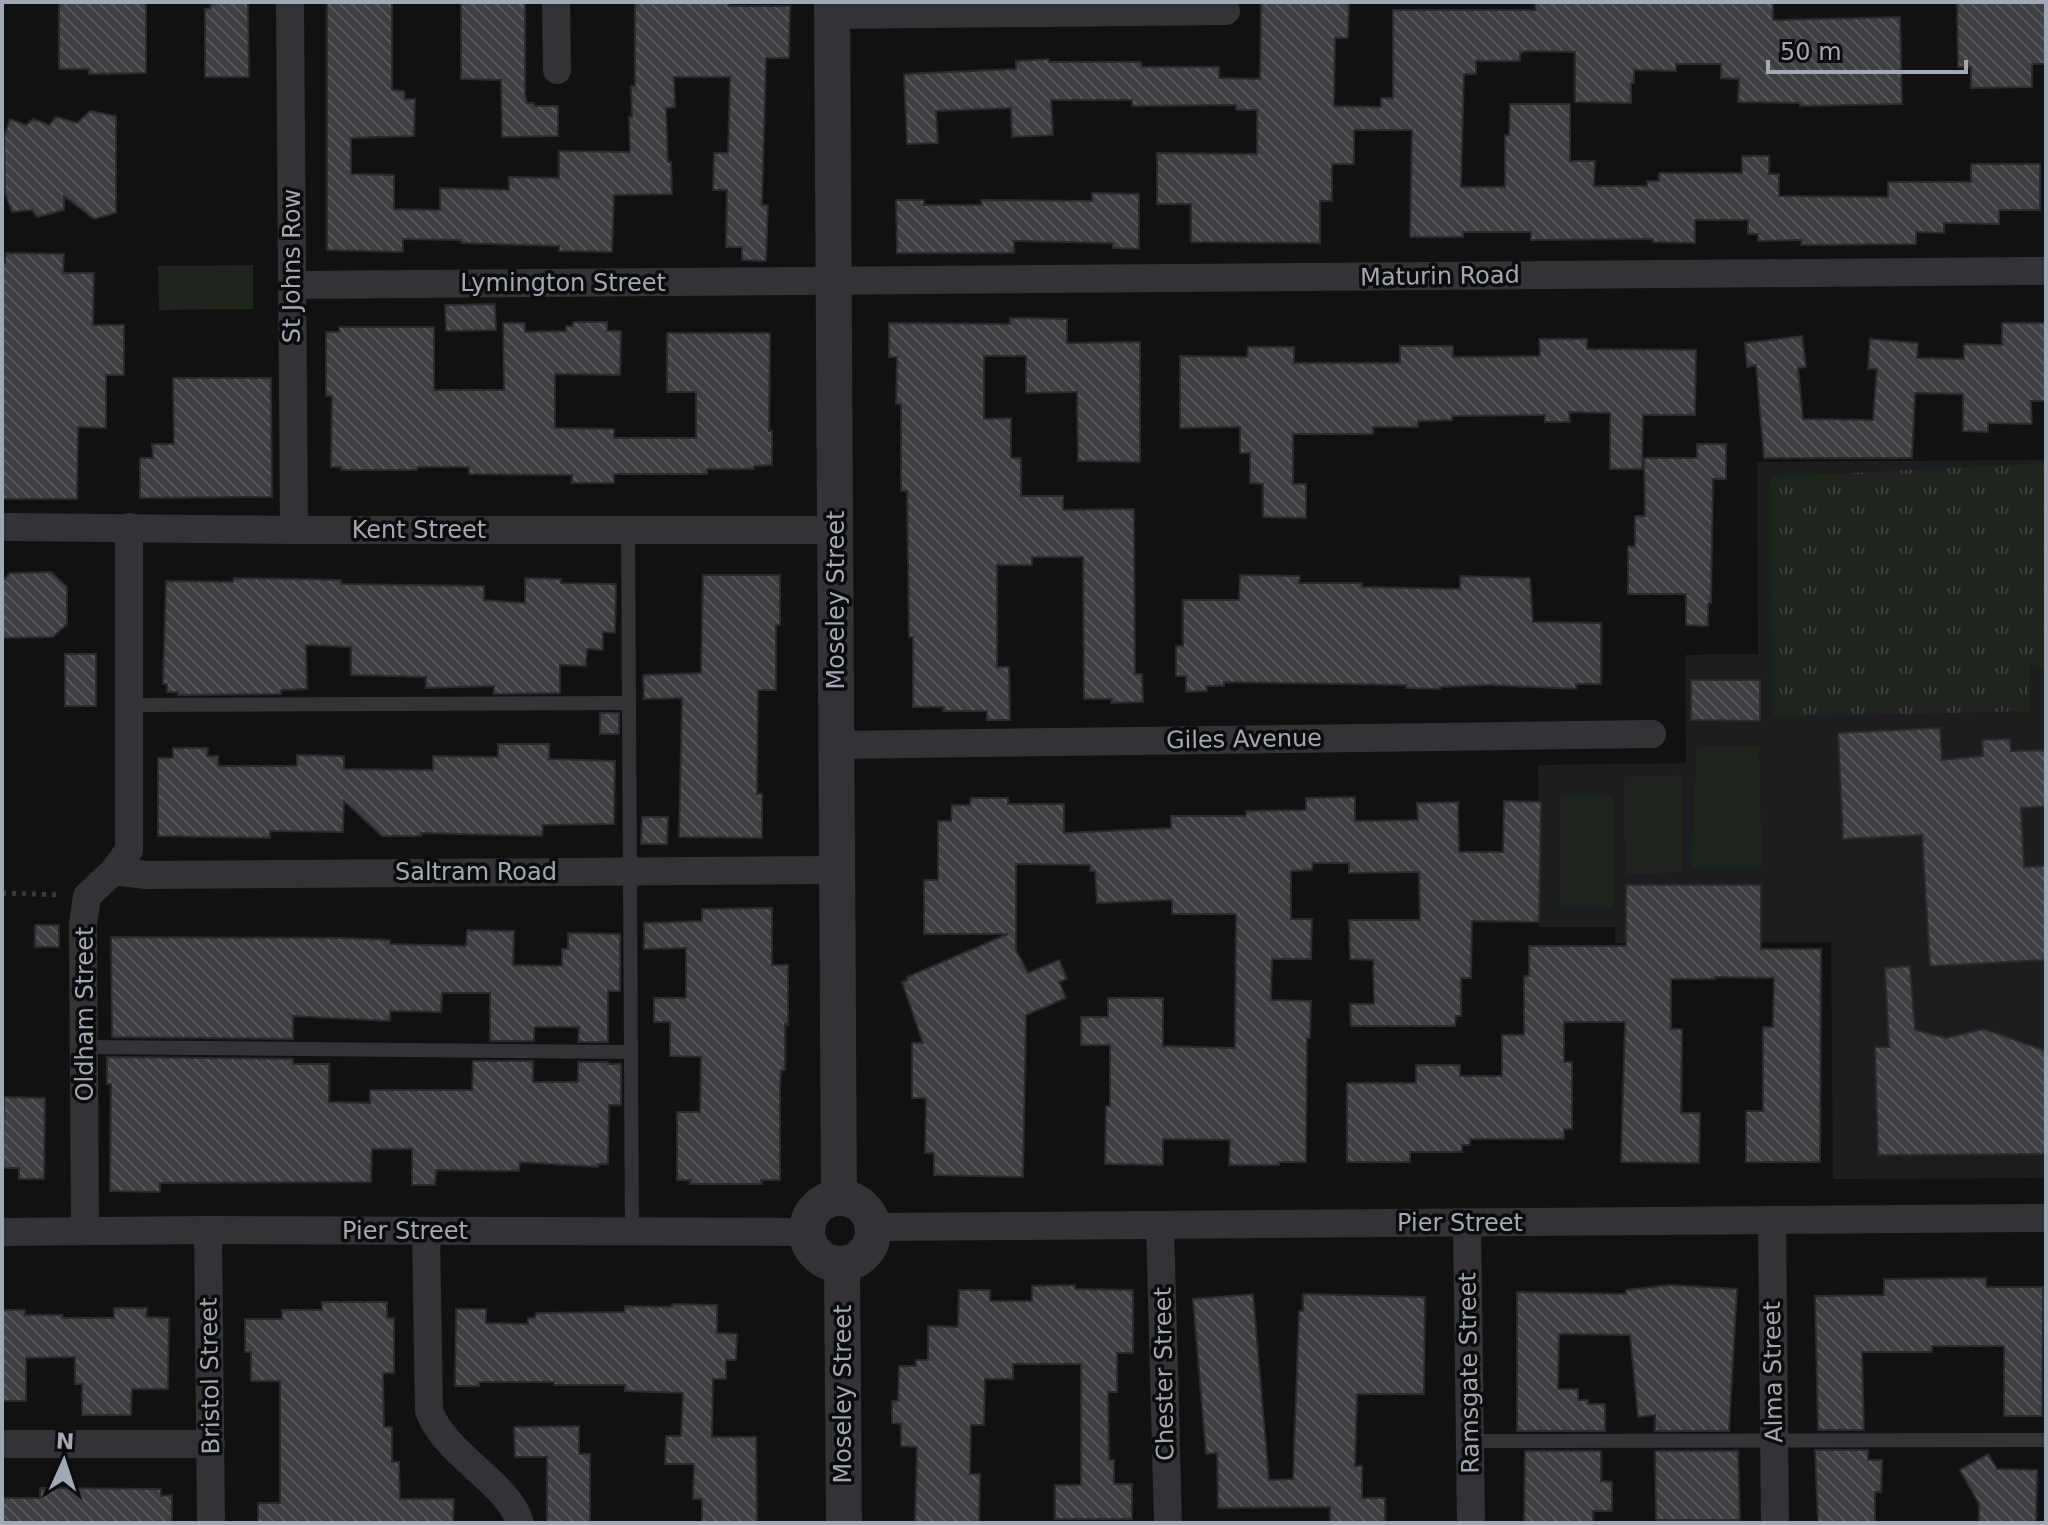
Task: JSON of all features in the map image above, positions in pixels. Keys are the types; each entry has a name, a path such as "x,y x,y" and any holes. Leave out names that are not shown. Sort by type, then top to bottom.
{"street":[{"name":"St Johns Row","path":"290,2 294,530"},
{"path":"556,2 557,70"},
{"path":"832,8 1226,11"},
{"name":"Moseley Street","path":"832,8 839,1198"},
{"name":"Maturin Road","path":"834,281 2046,271"},
{"name":"Lymington Street","path":"293,285 834,281"},
{"name":"Kent Street","path":"2,527 835,530"},
{"name":"Oldham Street","path":"85,1231 83,924 87,896 114,871 129,850 129,527"},
{"name":"Giles Avenue","path":"837,745 1652,734"},
{"name":"Saltram Road","path":"114,871 146,875 837,870"},
{"path":"839,1198 858,1203 871,1217 873,1227 869,1248 862,1257 842,1265 822,1259 809,1242 807,1232 813,1212 829,1200 839,1198"},
{"name":"Pier Street","path":"873,1227 2046,1218"},
{"name":"Alma Street","path":"1772,1220 1775,1523"},
{"name":"Ramsgate Street","path":"1467,1223 1471,1523"},
{"name":"Chester Street","path":"1160,1225 1168,1523"},
{"name":"Bristol Street","path":"208,1230 211,1523"},
{"path":"426,1231 429,1411 438,1431 505,1498 520,1523"},
{"name":"Pier Street","path":"2,1232 807,1232"},
{"name":"Moseley Street","path":"842,1265 844,1523"},
{"path":"2,1444 211,1444"}],"lane":[{"path":"628,530 632,1231"},
{"path":"131,705 628,703"},
{"path":"85,1047 630,1052"},
{"path":"1470,1441 2046,1440"}],"path":[{"path":"2,893 87,896"}],"shaded area":[{"path":"2046,460 2046,1178 1833,1179 1831,942 1615,943 1615,927 1539,927 1538,765 1686,763 1685,655 1758,654 1757,462"}],"green space":[{"path":"253,265 253,309 159,310 158,266"},
{"path":"2046,463 2046,667 2030,667 2029,711 1773,717 1771,477"},
{"path":"1697,745 1759,746 1762,867 1691,868"},
{"path":"1682,775 1682,872 1625,875 1624,777"},
{"path":"1560,796 1613,796 1613,907 1560,907"}],"building":[{"path":"59,2 146,2 146,73 89,74 89,69 59,69"},
{"path":"211,2 248,2 249,77 205,77 205,9 211,8"},
{"path":"327,2 392,2 392,90 404,91 405,99 415,99 414,136 351,138 351,174 394,175 394,209 440,210 440,188 509,190 509,177 559,178 559,151 630,152 631,86 635,86 635,2 729,2 729,6 790,6 789,58 766,58 762,205 768,205 766,261 742,260 742,247 726,247 727,190 713,190 714,153 728,153 730,77 674,77 675,107 666,108 672,194 614,195 612,252 559,251 559,246 403,239 403,252 327,250"},
{"path":"461,2 525,2 527,103 558,106 558,136 502,137 501,80 461,79"},
{"path":"1261,2 1349,2 1348,38 1335,38 1334,106 1381,107 1381,98 1393,98 1393,10 1535,10 1535,2 1773,2 1773,20 1900,17 1902,104 1800,106 1800,103 1738,102 1739,79 1721,78 1721,64 1676,64 1676,71 1634,70 1631,103 1575,102 1575,52 1525,51 1520,53 1520,61 1476,61 1476,74 1464,74 1461,187 1505,187 1505,135 1509,135 1510,104 1570,104 1570,161 1595,161 1594,186 1647,186 1647,181 1659,181 1659,173 1742,173 1742,156 1769,156 1769,174 1779,174 1779,196 1888,197 1888,182 1971,182 1971,164 2040,164 2040,210 1999,210 1999,224 1944,223 1944,233 1916,232 1916,244 1801,245 1802,240 1758,241 1758,234 1748,234 1748,220 1695,220 1695,243 1653,242 1653,239 1531,240 1531,232 1463,232 1463,237 1410,237 1412,130 1354,130 1354,164 1332,164 1332,201 1320,201 1320,243 1191,242 1191,204 1157,204 1157,153 1257,154 1257,110 1236,110 1236,105 1132,106 1132,100 1051,100 1053,135 1012,137 1011,108 936,111 938,143 907,144 904,74 1016,69 1016,61 1049,59 1049,62 1141,62 1142,67 1219,67 1219,78 1260,79"},
{"path":"1957,2 2046,2 2046,64 2032,64 2032,87 1971,88 1971,67 1958,67"},
{"path":"90,111 116,116 116,213 94,219 64,196 64,210 37,217 32,210 12,212 5,193 4,137 10,119 26,125 33,119 49,125 56,117 77,123"},
{"path":"1092,193 1139,194 1139,249 1113,248 1113,243 1014,241 1014,253 897,253 896,200 924,200 924,205 982,205 981,200 1092,201"},
{"path":"6,253 64,254 63,273 94,273 93,325 124,325 124,375 106,375 106,428 78,427 77,499 2,499 2,263 5,263"},
{"path":"495,304 496,330 446,331 445,305"},
{"path":"1010,318 1067,319 1067,343 1140,342 1140,462 1078,461 1077,392 1026,393 1026,356 984,356 984,419 1011,418 1011,458 1021,458 1021,496 1063,496 1063,510 1134,509 1135,674 1142,674 1143,702 1111,703 1112,699 1084,699 1083,557 1032,557 1032,565 997,565 997,667 1009,667 1010,720 987,720 987,711 913,707 907,491 901,491 901,404 896,404 897,357 889,357 889,323 1010,324"},
{"path":"573,322 607,322 607,331 621,331 620,375 555,374 555,428 614,429 614,438 696,438 696,392 667,392 667,333 770,333 769,431 772,431 772,465 754,466 754,469 707,469 707,474 614,474 614,483 572,483 572,475 469,474 469,467 341,470 341,467 331,467 332,396 326,396 326,332 339,332 339,327 434,327 434,390 504,390 503,323 525,323 525,332 566,331 566,326 573,326"},
{"path":"2002,323 2046,323 2046,401 2031,401 2032,424 1988,423 1988,432 1963,431 1963,394 1915,393 1912,458 1764,458 1756,365 1747,367 1745,343 1802,336 1806,367 1798,368 1803,419 1873,420 1877,369 1868,369 1870,339 1918,343 1917,358 1964,359 1964,344 2002,345"},
{"path":"1539,339 1587,339 1587,349 1696,350 1695,415 1643,415 1642,469 1610,469 1610,413 1569,412 1570,422 1545,422 1545,415 1452,416 1452,420 1418,421 1418,427 1373,427 1373,434 1293,434 1293,484 1306,484 1306,518 1263,517 1263,484 1250,483 1250,453 1240,453 1240,427 1180,428 1180,356 1247,357 1248,347 1294,347 1294,363 1400,363 1400,346 1453,346 1453,357 1540,356"},
{"path":"173,378 271,378 272,497 140,498 140,458 153,458 152,444 174,444"},
{"path":"1697,444 1726,444 1726,479 1713,479 1708,626 1686,625 1686,594 1628,594 1628,546 1635,547 1635,516 1645,516 1644,458 1697,458"},
{"path":"51,572 67,587 67,624 53,637 2,638 2,582 10,573"},
{"path":"703,575 780,575 776,690 758,690 757,794 762,794 762,838 679,837 682,698 644,699 643,675 701,673"},
{"path":"1240,575 1300,576 1299,583 1460,589 1460,576 1530,578 1533,622 1601,623 1601,684 1576,684 1576,689 1489,685 1440,689 1406,688 1406,685 1224,682 1224,686 1206,686 1207,691 1186,692 1186,676 1176,676 1176,646 1183,646 1183,600 1239,600"},
{"path":"234,578 341,580 341,584 484,586 484,600 525,603 525,578 561,579 561,583 616,584 615,633 603,632 603,650 587,649 586,666 560,665 560,693 494,694 494,686 426,688 426,677 351,675 351,647 306,645 307,689 281,690 281,694 178,695 178,692 167,692 167,684 163,684 166,581 233,582"},
{"path":"65,654 96,654 96,706 65,706"},
{"path":"1691,680 1760,680 1760,721 1691,720"},
{"path":"600,713 619,713 619,734 600,734"},
{"path":"1940,728 1942,760 1983,756 1982,740 2010,739 2011,751 2046,750 2046,806 2021,808 2024,867 2046,866 2046,960 1930,966 1922,835 1843,839 1838,733"},
{"path":"498,744 549,744 549,759 615,761 614,824 543,825 542,836 421,833 421,836 382,836 344,801 343,832 270,831 270,838 158,836 158,758 173,758 173,748 208,748 207,756 218,756 218,766 297,766 297,755 344,756 344,769 433,770 433,756 498,757"},
{"path":"1355,797 1355,821 1418,820 1417,803 1458,802 1459,852 1503,852 1504,801 1541,802 1539,922 1472,921 1471,978 1461,978 1461,1016 1456,1016 1455,1026 1351,1026 1350,1004 1374,1004 1373,960 1350,959 1349,920 1420,920 1419,872 1349,873 1349,863 1313,863 1312,870 1291,871 1291,919 1312,919 1311,959 1272,959 1271,1000 1311,1001 1310,1038 1307,1038 1306,1162 1229,1165 1230,1140 1163,1139 1163,1165 1105,1164 1106,1106 1110,1106 1110,1045 1081,1045 1081,1017 1108,1017 1108,998 1163,998 1163,1046 1235,1048 1236,914 1172,914 1172,900 1097,903 1095,871 1090,871 1090,865 1016,864 1016,950 1028,973 1059,960 1067,979 1059,982 1066,998 1026,1015 1023,1177 934,1175 934,1153 925,1153 926,1098 912,1098 912,1043 923,1043 902,982 908,980 907,977 1008,934 924,934 924,880 938,880 938,821 951,821 952,805 970,805 971,798 1008,798 1008,804 1064,804 1064,833 1171,828 1171,816 1246,816 1246,811 1306,810 1306,798"},
{"path":"642,817 668,817 667,844 641,844"},
{"path":"1626,885 1761,885 1761,949 1821,949 1820,1162 1746,1162 1746,1111 1763,1111 1763,1027 1773,1027 1774,978 1715,977 1671,979 1671,1029 1682,1029 1681,1113 1700,1113 1699,1163 1621,1162 1625,1022 1564,1022 1564,1062 1572,1062 1572,1129 1564,1129 1564,1139 1470,1139 1470,1145 1462,1145 1462,1152 1410,1152 1410,1162 1347,1162 1347,1083 1416,1083 1416,1065 1460,1065 1460,1076 1502,1076 1502,1035 1524,1035 1524,976 1529,976 1529,946 1626,946"},
{"path":"772,908 772,965 788,965 788,1025 785,1024 785,1070 781,1070 780,1089 780,1180 761,1180 762,1184 690,1184 691,1180 677,1180 677,1112 700,1112 701,1057 670,1056 670,1022 654,1022 654,998 686,998 686,948 644,949 644,923 702,921 702,909"},
{"path":"35,925 59,925 59,947 35,947"},
{"path":"467,930 514,931 513,965 562,966 562,949 568,949 568,933 620,934 620,991 608,991 608,1042 578,1042 579,1027 536,1027 534,1041 490,1041 490,993 442,993 441,1012 390,1011 390,1021 293,1016 293,1039 112,1037 111,937 341,938 390,940 390,944 466,946"},
{"path":"1910,966 1915,1030 1946,1038 1984,1029 2046,1051 2046,1154 1878,1155 1875,1047 1889,1047 1885,968"},
{"path":"107,1057 293,1059 293,1064 329,1064 329,1102 370,1103 370,1090 472,1090 473,1061 533,1061 533,1082 578,1082 578,1062 608,1062 621,1064 621,1105 609,1105 608,1164 598,1164 598,1167 520,1162 519,1171 436,1170 435,1185 412,1185 412,1149 372,1149 371,1182 160,1183 160,1192 110,1191 111,1084 107,1084"},
{"path":"4,1097 45,1098 44,1179 19,1179 19,1168 3,1168"},
{"path":"1986,1278 1986,1287 2043,1287 2042,1416 2004,1416 2004,1346 1932,1346 1932,1352 1862,1352 1864,1430 1818,1430 1815,1296 1884,1295 1884,1279"},
{"path":"1075,1285 1075,1289 1133,1290 1133,1353 1117,1353 1117,1392 1108,1392 1109,1460 1114,1460 1114,1484 1132,1484 1132,1519 1055,1519 1055,1485 1081,1485 1081,1364 1013,1364 1013,1379 985,1379 984,1425 971,1425 970,1474 980,1474 979,1523 915,1522 917,1447 901,1446 901,1424 892,1423 892,1401 898,1401 899,1366 916,1366 916,1360 928,1360 928,1326 958,1327 959,1290 990,1290 990,1301 1032,1301 1032,1286"},
{"path":"1670,1285 1737,1289 1729,1431 1655,1431 1655,1415 1638,1417 1630,1335 1559,1334 1558,1389 1578,1389 1578,1400 1588,1400 1588,1404 1605,1404 1605,1431 1517,1431 1517,1292 1626,1294 1626,1290"},
{"path":"1253,1294 1269,1480 1293,1479 1299,1311 1303,1311 1303,1294 1425,1297 1424,1394 1357,1394 1355,1466 1362,1466 1362,1498 1385,1498 1385,1523 1330,1523 1330,1507 1218,1508 1217,1453 1206,1454 1193,1299"},
{"path":"322,1302 387,1302 387,1318 394,1318 394,1373 383,1373 384,1427 392,1427 392,1462 399,1462 400,1499 454,1499 453,1523 258,1523 258,1503 280,1503 280,1381 251,1381 251,1352 245,1352 245,1319 282,1319 282,1310 322,1310"},
{"path":"672,1304 717,1305 717,1333 737,1334 736,1360 726,1360 726,1379 713,1379 712,1437 756,1437 757,1523 702,1523 702,1499 693,1499 694,1464 665,1464 666,1436 681,1436 683,1393 625,1391 625,1385 554,1385 554,1382 479,1382 479,1386 455,1386 456,1309 486,1309 486,1323 528,1324 528,1318 535,1318 536,1313 625,1312 625,1306 672,1307"},
{"path":"114,1308 147,1308 146,1317 169,1318 168,1389 132,1389 131,1415 82,1415 82,1384 75,1384 75,1357 26,1358 26,1401 2,1401 2,1310 25,1310 25,1315 62,1315 62,1318 114,1318"},
{"path":"579,1426 579,1454 590,1454 590,1523 547,1523 547,1457 515,1457 514,1427"},
{"path":"1815,1450 1868,1450 1868,1460 1882,1460 1881,1492 1875,1492 1875,1523 1818,1523"},
{"path":"1525,1451 1601,1451 1601,1481 1612,1482 1612,1511 1593,1511 1593,1523 1524,1523"},
{"path":"1655,1451 1738,1451 1740,1520 1656,1520"},
{"path":"1988,1454 1997,1469 2037,1470 2036,1523 1979,1523 1979,1504 1960,1470"},
{"path":"40,1488 161,1489 161,1496 172,1495 172,1523 2,1523 2,1498 40,1498"}]}
